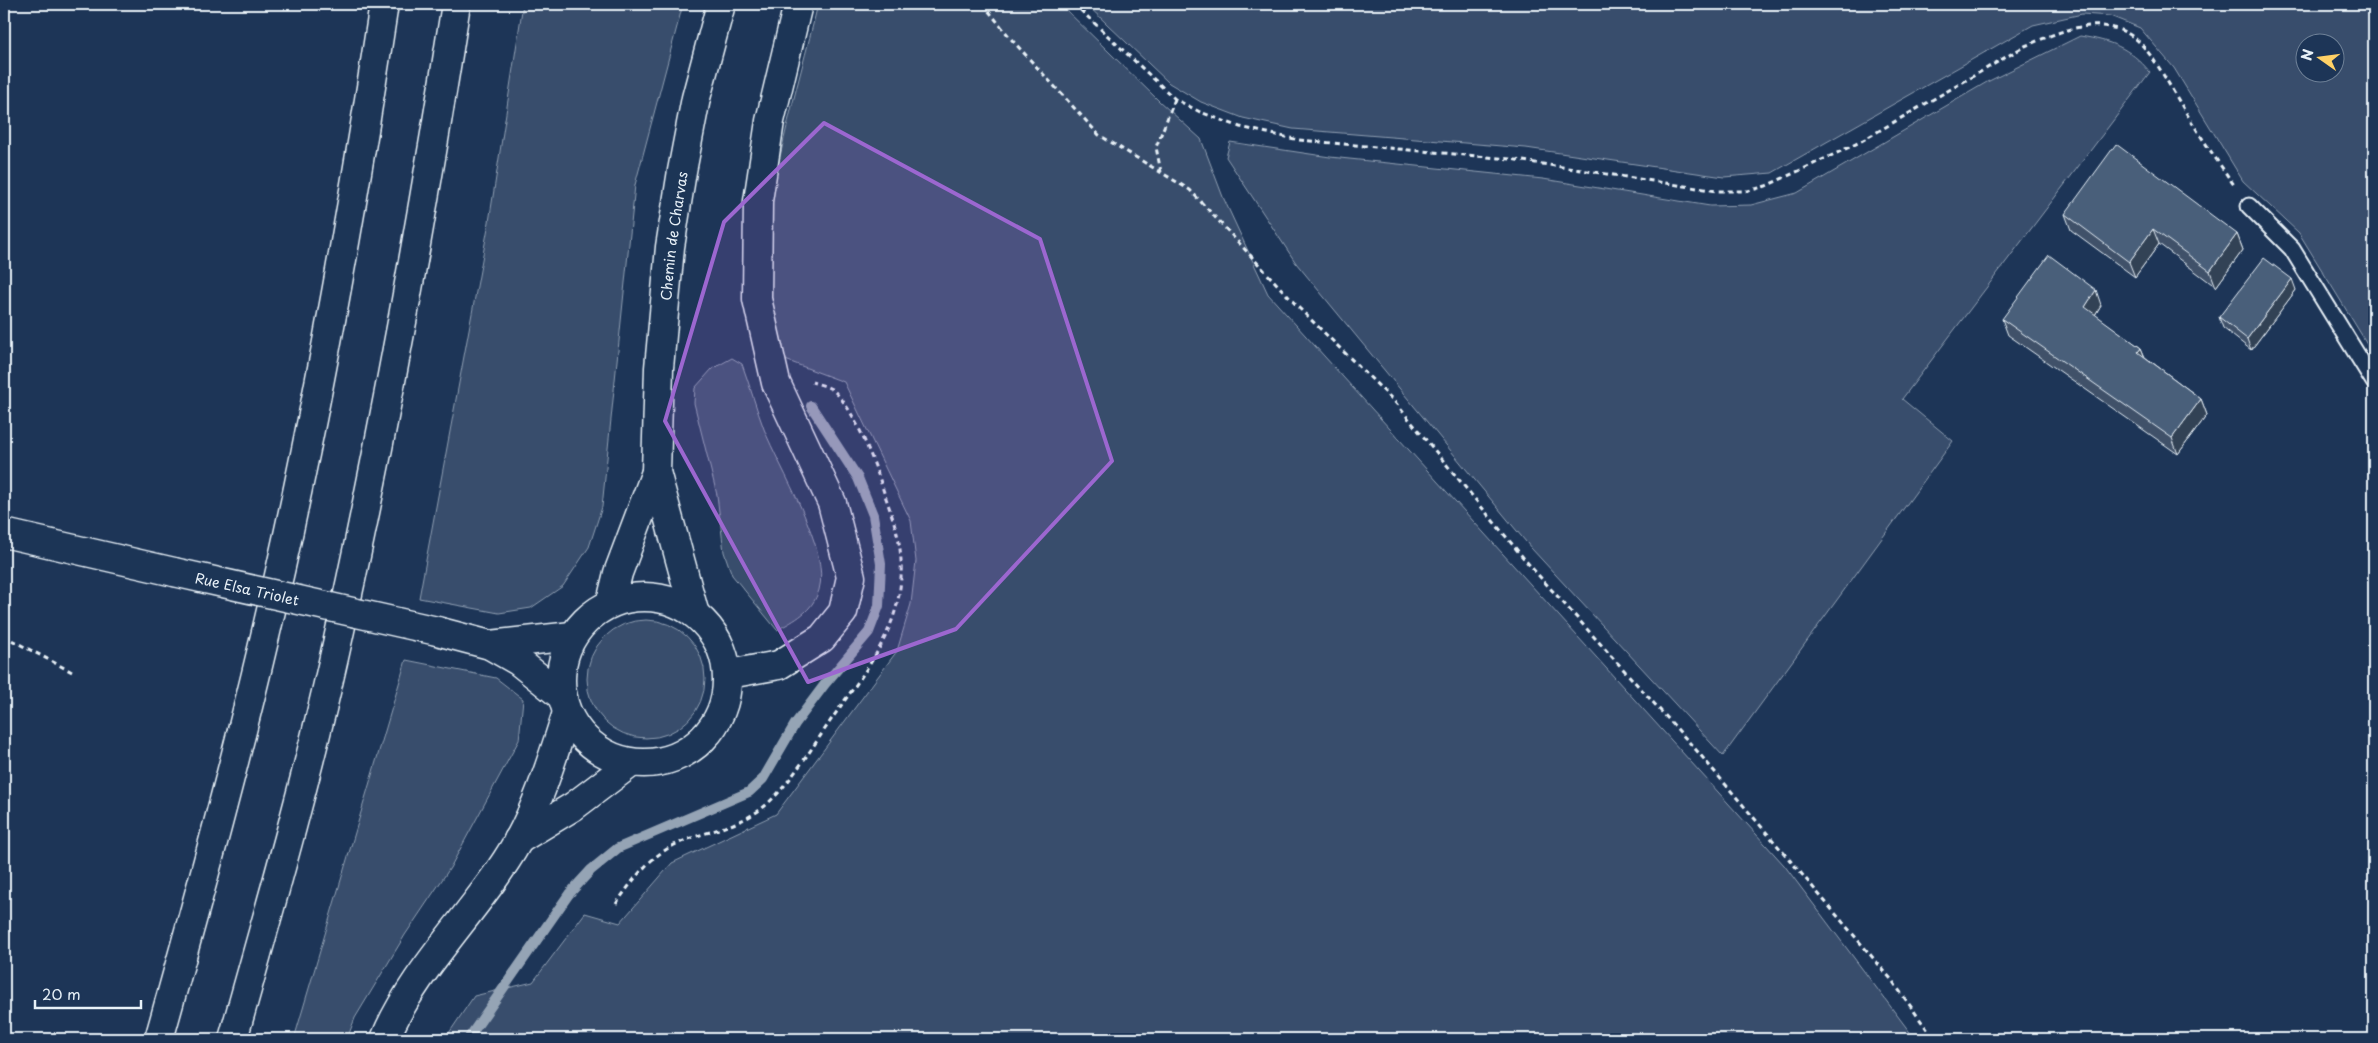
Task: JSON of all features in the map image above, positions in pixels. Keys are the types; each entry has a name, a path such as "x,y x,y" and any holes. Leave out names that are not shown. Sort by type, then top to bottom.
{"main road":[{"path":"160,1039 215,839 266,632 307,444 346,240 384,4"},
{"path":"233,1039 282,863 335,655 398,345 456,4"},
{"name":"Chemin de Charvas","path":"694,611 656,472 659,368 670,247 696,98 721,4"},
{"path":"729,674 780,665 822,638 843,612 851,577 832,504 776,383 757,299 758,201 770,122 798,4"},
{"name":"Chemin de Charvas","path":"611,602 618,573 656,472"},
{"name":"Rue Elsa Triolet","path":"4,533 437,631 490,645 518,661 565,705"},
{"path":"635,596 661,596 694,611 718,639 729,674 725,704 712,731 689,751 661,762 631,763 602,753 583,739 565,705 560,686 562,660 572,636 589,616 611,602 635,596"},
{"name":"Rue Elsa Triolet","path":"490,645 572,636"},
{"path":"385,1039 406,1000 518,840 544,780 565,705"},
{"path":"518,840 574,806 631,763"}],"lane":[{"path":"2249,206 2292,249 2374,382"}],"path":[{"path":"983,4 1012,40 1099,135 1190,190 1299,308 1394,401 1531,567 1697,751 1891,978 1934,1039"},
{"path":"1074,4 1175,99 1200,112 1240,126 1299,140 1491,157 1717,191 1748,191 1766,186 1858,143 2025,46 2069,28 2097,26 2113,28 2131,35 2158,65 2249,206"},
{"path":"1161,172 1156,147 1175,99"},
{"path":"4,636 72,672"}],"highlighted area":[{"path":"824,123 1040,239 1112,461 956,629 808,682 665,421 724,222"}],"shaded area":[{"path":"523,4 683,4 635,185 602,507 589,547 563,586 531,608 499,613 419,598 489,222"},
{"path":"818,4 1060,4 1159,101 1201,139 1223,197 1268,294 1784,865 1915,1039 445,1039 474,996 533,982 585,913 620,923 672,863 776,814 897,651 911,604 916,561 911,521 844,382 780,358 768,295 766,275 767,241 771,206 784,138"},
{"path":"1086,4 2374,4 2374,355 2299,233 2243,181 2174,68 2140,28 2110,16 2082,14 2033,25 1772,173 1724,177 1526,148 1293,129 1243,118 1201,102 1169,83"},
{"path":"2080,36 2119,46 2135,57 2150,72 1902,399 1953,441 1723,756 1531,548 1296,263 1226,157 1230,142 1330,157 1543,179 1710,206 1751,205 1797,193 1987,82"},
{"path":"732,358 742,364 764,429 802,509 818,553 821,573 816,598 807,610 777,630 732,575 724,552 717,495 694,403 695,388 712,369"},
{"path":"646,620 658,621 669,625 688,637 700,656 704,667 704,691 700,702 688,721 669,733 658,737 646,738 634,737 623,733 604,721 592,702 588,691 587,679 588,667 592,656 604,637 623,625 634,621"},
{"path":"406,660 496,678 523,699 519,740 450,868 405,935 355,1018 347,1039 294,1039"}],"building":[{"path":"2116,144 2237,234 2210,271 2153,229 2129,262 2065,214"},
{"path":"2049,255 2096,290 2085,307 2141,348 2138,352 2201,399 2172,438 2002,319"},
{"path":"2264,258 2292,279 2247,339 2219,317"}],"waterway":[{"path":"468,1039 569,894 591,870 618,848 749,792 763,779 795,724 825,684 869,632 879,606 881,564 873,515 858,478 811,406"}]}
